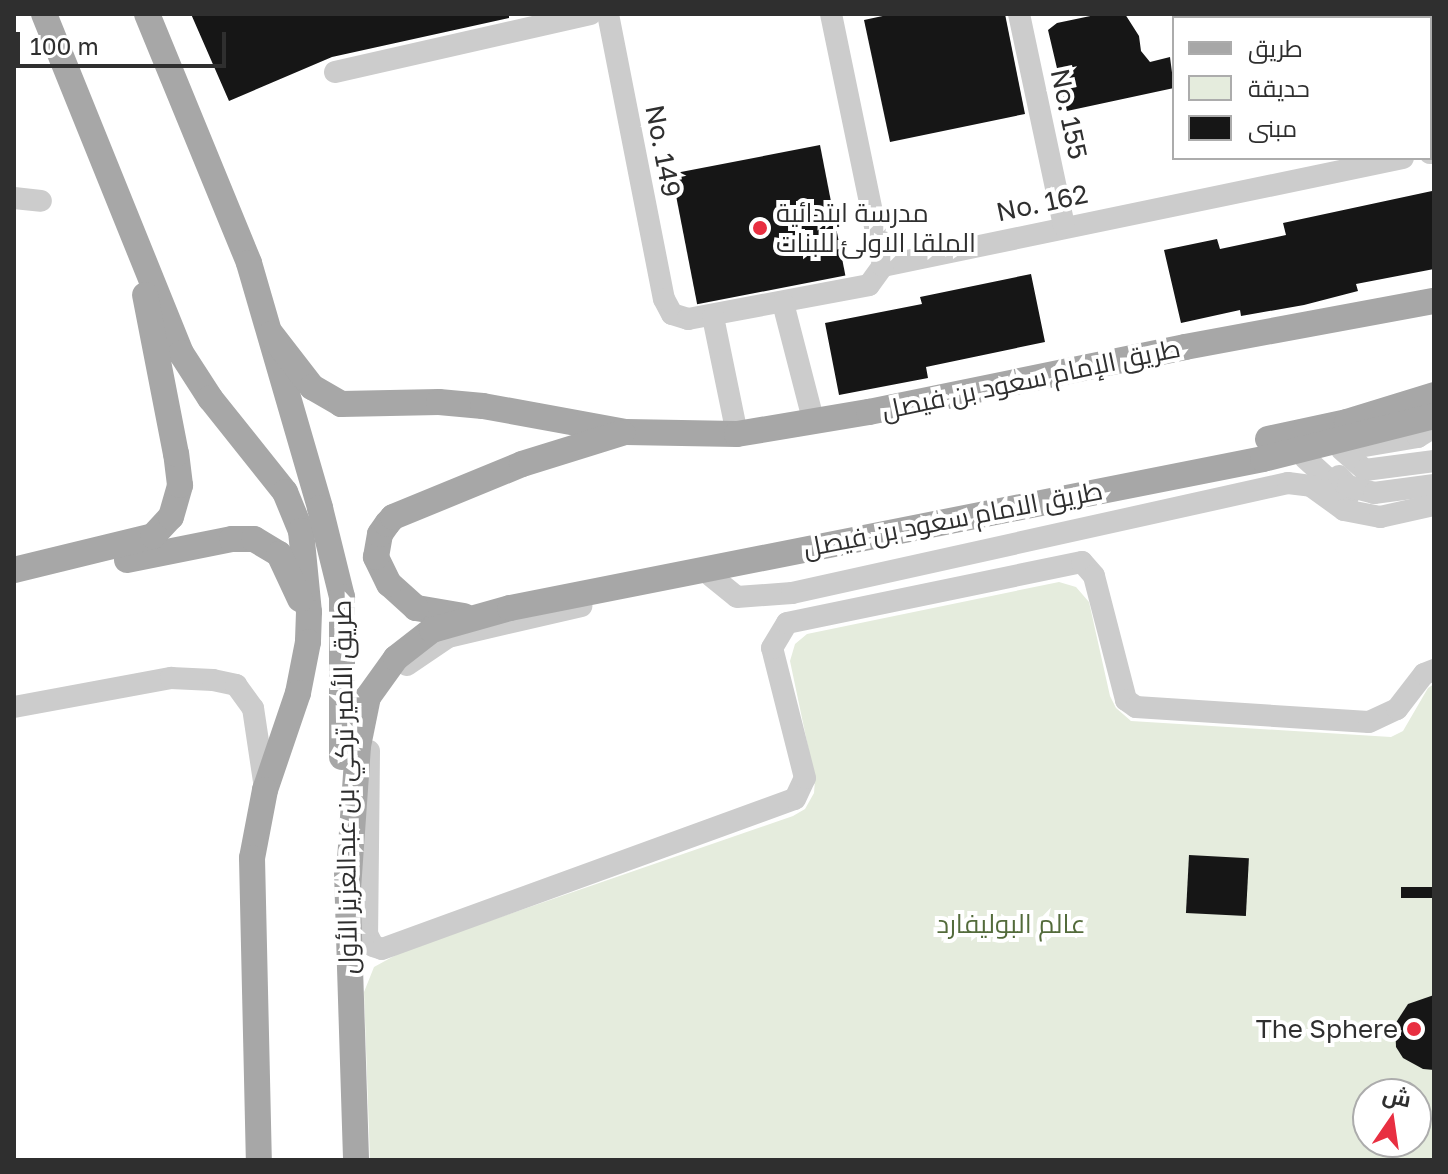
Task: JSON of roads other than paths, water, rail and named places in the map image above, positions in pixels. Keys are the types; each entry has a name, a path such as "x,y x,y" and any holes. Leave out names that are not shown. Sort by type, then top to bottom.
{"main road":[{"name":"طريق الأمير تركي بن عبدالعزيز الأول","path":"44,14 181,353 194,376 269,470 301,531 308,642 298,693 265,790 252,858 259,1160"},
{"name":"طريق الأمير تركي بن عبدالعزيز الأول","path":"147,14 225,200 271,334 342,597 342,771 356,1160"},
{"path":"14,570 153,536 171,517 178,502 180,485 174,440 135,237"},
{"name":"طريق الإمام سعود بن فيصل","path":"626,432 737,434 869,412 1434,301"},
{"path":"271,334 312,387 341,404 439,402 483,406 626,432"},
{"path":"702,574 734,554 813,534 1347,422 1433,414"},
{"name":"طريق الامام سعود بن فيصل","path":"476,617 1241,466 1433,414"},
{"path":"476,617 428,612 398,595 383,576 376,557 380,534 387,524 393,517 522,464 626,432"},
{"path":"14,584 191,546 232,539 254,539 279,554 288,568 300,597 308,642"},
{"path":"348,889 358,746 368,697 381,675 413,642 432,630 476,617"}],"street":[{"path":"335,72 590,14"},
{"name":"No. 149","path":"608,14 664,299"},
{"path":"831,14 883,266"},
{"name":"No. 155","path":"1019,14 1064,226"},
{"name":"No. 162","path":"664,299 672,314 688,319 713,317 869,285 883,266 1393,160"},
{"path":"14,198 41,201"},
{"path":"783,303 813,419"},
{"path":"713,317 737,434"},
{"path":"1241,466 1418,437 1433,414"},
{"path":"1324,453 1365,470 1434,461"},
{"path":"1324,453 1360,480 1372,482 1430,472 1434,475"},
{"path":"1324,453 1348,486 1361,491 1434,485"},
{"path":"1324,453 1341,492 1359,503 1434,494"},
{"path":"1434,505 1380,517 1344,510 1311,486 1288,483 792,593 737,597 702,574 448,637 392,677 369,724 367,934 373,946 382,949 795,799 805,778 772,648 787,623 1082,562 1094,576 1126,700 1136,707 1369,722 1397,709 1424,674 1434,670"},
{"path":"14,707 171,678 236,685 253,708 265,790"}],"place":[{"name":"مدرسة ابتدائية الملقا الاولئ للبنات","path":"760,228"},
{"name":"The Sphere","path":"1414,1029"}],"park label":[{"name":"عالم البوليفارد","path":"1011,924"}]}
